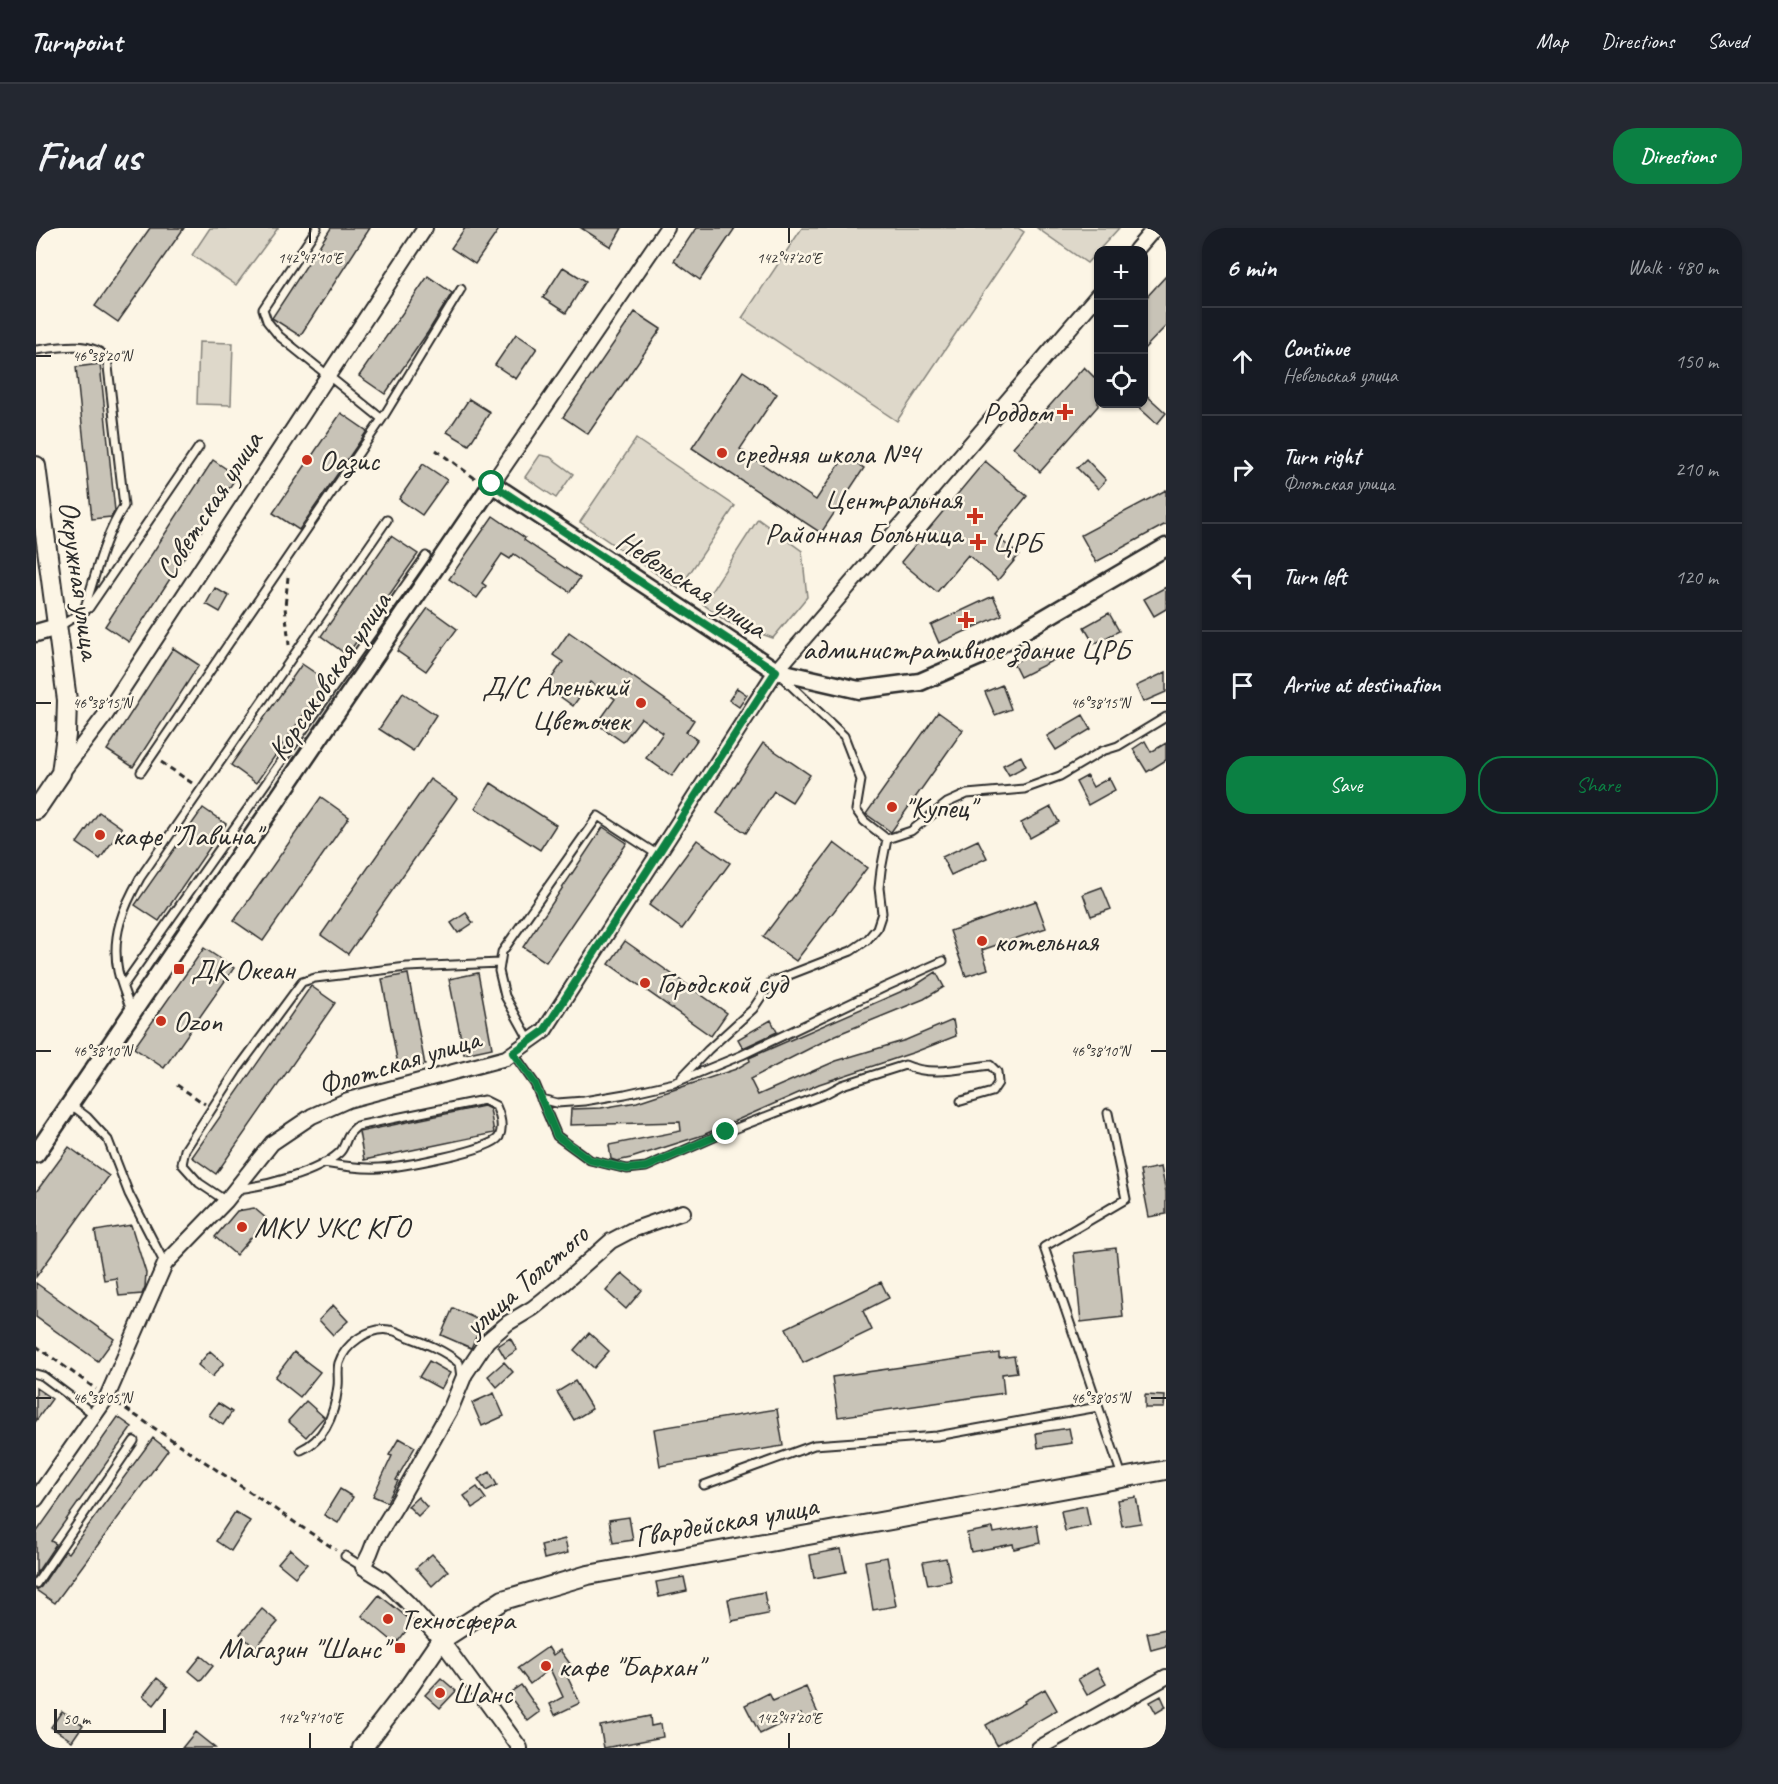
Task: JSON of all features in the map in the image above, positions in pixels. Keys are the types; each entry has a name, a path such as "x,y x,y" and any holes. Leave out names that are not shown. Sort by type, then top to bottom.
{"main road":[{"name":"Окружная улица","path":"36,466 67,700 66,735 61,773"},
{"name":"Советская улица","path":"36,810 61,773"},
{"name":"Гвардейская улица","path":"362,1748 406,1691 441,1640 503,1600 588,1575 1166,1470"}],"street":[{"name":"Советская улица","path":"61,773 106,714 425,228"},
{"name":"Корсаковская улица","path":"36,1154 132,1014 484,482 667,228"},
{"path":"1139,246 1155,228"},
{"name":"Флотская улица","path":"36,1499 107,1397 165,1264 226,1202 272,1143 312,1116 348,1100 506,1058 544,1031 776,671 1094,300"},
{"name":"Невельская улица","path":"484,482 776,671 859,690 920,682 980,656 1166,547"},
{"path":"36,633 57,627"},
{"name":"улица Толстого","path":"363,1567 375,1540 451,1408 465,1374 487,1341 508,1323 533,1308 611,1241 632,1230 683,1212"},
{"path":"363,1567 384,1580 441,1640 520,1748"},
{"path":"1039,1748 1166,1677"}],"lane":[{"path":"317,228 263,309 267,321 279,336 382,419"},
{"path":"141,772 382,419 461,289"},
{"path":"36,350 58,346 82,346 100,351 107,358 124,506 104,545 84,610"},
{"path":"57,627 89,608 199,447"},
{"path":"132,1014 118,972 115,951 117,929 126,904 140,878 387,520"},
{"path":"123,986 426,556"},
{"path":"776,671 844,736 861,780 856,810 864,821 887,839"},
{"path":"887,839 911,831 947,803 967,794 1024,789 1060,776 1102,751 1118,746 1166,717"},
{"path":"530,1041 505,996 499,971 502,952 598,816 658,855"},
{"path":"679,1081 708,1050 753,1009 771,982 851,951 867,940 877,928 882,913 879,888 887,839"},
{"path":"541,1099 557,1103 584,1101 626,1094 679,1081 742,1055 944,961"},
{"path":"226,1202 199,1183 182,1164 185,1150 237,1070 302,982 315,978 407,967 500,963"},
{"path":"513,1053 535,1084 557,1136 590,1160 627,1169 646,1167 842,1085 904,1065 929,1071 990,1065 997,1072 998,1083 992,1092 961,1101"},
{"path":"235,1189 271,1183 324,1163 341,1152 349,1134 357,1126 484,1100 496,1106 501,1119 498,1139 487,1146 411,1165 377,1168 324,1163"},
{"path":"70,1104 87,1117 108,1140 129,1194 165,1264"},
{"path":"1108,1113 1126,1199 1044,1247 1122,1478"},
{"path":"301,1450 312,1445 332,1418 339,1364 346,1350 363,1334 388,1329 423,1342 450,1356 459,1363 461,1373 459,1390"},
{"path":"36,1374 43,1376 94,1414"},
{"path":"704,1485 814,1445 937,1436 1098,1407"},
{"path":"36,1584 134,1441"},
{"path":"345,1556 363,1567"}],"path":[{"path":"436,450 484,482"},
{"path":"294,551 290,564 285,607 289,646 295,653"},
{"path":"152,756 201,789"},
{"path":"177,1085 212,1109"},
{"path":"36,1346 96,1389"},
{"path":"116,1402 345,1556"}],"shaded area":[{"path":"210,228 278,228 236,285 192,255"},
{"path":"802,228 1018,228 1024,232 897,421 742,318"},
{"path":"1037,228 1119,228 1103,246 1094,246 1094,255 1087,263"},
{"path":"199,342 233,343 231,405 197,404"},
{"path":"636,439 735,506 679,589 580,522"},
{"path":"540,455 550,457 573,474 556,498 525,477"},
{"path":"758,519 802,551 807,597 773,638 727,622 703,604"}],"building":[{"path":"150,228 184,228 118,322 95,306"},
{"path":"331,228 370,228 300,336 272,318"},
{"path":"465,228 500,228 475,264 451,248"},
{"path":"581,228 622,228 611,247"},
{"path":"696,228 735,228 700,280 674,261"},
{"path":"563,267 586,281 566,313 543,298"},
{"path":"428,276 452,293 385,394 359,376"},
{"path":"1166,276 1166,326 1148,345 1148,300 1148,296"},
{"path":"635,312 661,329 588,434 563,417"},
{"path":"516,334 537,348 516,379 495,365"},
{"path":"100,364 115,511 111,517 92,519 76,367"},
{"path":"1084,367 1094,377 1094,408 1096,408 1040,472 1013,447"},
{"name":"средняя школа №4","path":"743,371 777,394 740,449 816,500 845,456 864,468 821,533 692,448"},
{"path":"1148,397 1166,413 1157,424 1139,408 1148,408"},
{"path":"469,399 490,412 469,445 447,432"},
{"path":"341,413 367,431 299,530 273,513"},
{"path":"1086,459 1106,480 1098,489 1077,468"},
{"path":"213,460 237,476 129,642 105,626"},
{"name":"Центральная Районная Больница","path":"985,461 1027,496 995,535 1019,555 998,580 968,555 937,592 901,562"},
{"path":"423,464 447,480 422,515 399,499"},
{"path":"1166,490 1166,524 1096,562 1081,535"},
{"path":"493,516 580,578 570,592 514,554 510,559 502,554 482,583 486,586 477,598 449,579"},
{"path":"391,536 418,554 347,655 321,636"},
{"path":"1166,587 1166,609 1154,616 1144,599"},
{"path":"215,588 229,596 220,612 206,604"},
{"name":"административное здание ЦРБ","path":"993,596 1002,615 939,643 931,625"},
{"path":"428,608 457,629 426,671 397,651"},
{"path":"1109,613 1119,631 1094,644 1084,627"},
{"name":"Д/С Аленький Цветочек","path":"569,632 694,720 686,732 697,740 672,776 646,758 663,733 641,718 623,742 597,724 615,699 590,682 573,706 546,686 563,662 553,655"},
{"path":"1047,646 1054,660 1020,677 1013,663"},
{"path":"173,648 199,665 133,767 107,750"},
{"path":"302,664 327,681 256,783 231,765"},
{"path":"1166,672 1166,692 1143,702 1136,686"},
{"path":"1002,685 1011,709 995,715 985,692"},
{"path":"737,688 747,695 739,707 729,700"},
{"path":"403,693 436,715 413,751 379,729"},
{"path":"938,712 963,730 891,832 866,814"},
{"path":"1083,715 1091,729 1056,750 1047,736"},
{"path":"1145,741 1151,752 1166,743 1166,760 1147,772 1133,749"},
{"path":"763,743 810,775 792,802 774,791 746,833 717,813"},
{"path":"1021,756 1026,766 1009,775 1003,765"},
{"path":"1087,776 1093,787 1109,778 1115,790 1088,805 1076,782"},
{"path":"430,779 457,798 348,954 321,935"},
{"path":"491,783 556,825 540,850 475,808"},
{"path":"321,797 349,817 263,941 234,921"},
{"path":"1051,807 1059,822 1030,838 1021,823"},
{"path":"203,808 226,824 159,921 135,905"},
{"name":"кафе \"Лавина\"","path":"99,812 122,828 100,859 77,843"},
{"path":"603,827 627,843 546,962 523,947"},
{"path":"697,840 730,863 682,929 649,905"},
{"path":"978,840 987,858 951,875 942,857"},
{"path":"834,843 867,868 796,961 763,937"},
{"path":"1102,887 1111,909 1091,916 1083,894"},
{"name":"котельная","path":"1036,901 1046,928 982,950 988,969 966,976 950,931"},
{"path":"466,913 473,923 458,933 451,923"},
{"path":"625,941 727,1013 711,1036 609,964"},
{"path":"204,948 234,968 164,1068 134,1048"},
{"path":"936,972 944,987 924,999 836,1035 750,1079 758,1095 836,1061 906,1040 953,1020 956,1036 819,1084 703,1135 631,1158 617,1161 611,1159 609,1145 681,1131 680,1122 570,1125 571,1109 601,1108 637,1102 736,1069 750,1061 749,1058 916,985"},
{"path":"478,973 492,1048 464,1054 449,979"},
{"path":"408,974 425,1065 399,1070 382,979"},
{"path":"311,986 335,1003 216,1174 192,1157"},
{"path":"771,1020 777,1032 743,1048 738,1039"},
{"path":"484,1106 490,1109 494,1133 364,1160 359,1132"},
{"path":"69,1147 109,1176 36,1277 36,1192"},
{"path":"1161,1167 1166,1192 1166,1214 1149,1217 1140,1171"},
{"path":"254,1208 267,1219 236,1255 215,1237 237,1211"},
{"path":"131,1225 146,1273 145,1287 142,1294 119,1296 116,1278 104,1280 95,1231"},
{"path":"1116,1248 1123,1317 1081,1322 1074,1253"},
{"path":"622,1273 642,1290 626,1309 606,1291"},
{"path":"881,1282 889,1298 863,1311 872,1330 803,1363 786,1328"},
{"path":"36,1283 114,1339 98,1361 36,1317"},
{"path":"333,1305 348,1321 333,1335 319,1320"},
{"path":"453,1308 483,1322 471,1348 441,1335"},
{"path":"589,1333 609,1351 594,1368 574,1350"},
{"path":"510,1338 517,1350 505,1358 498,1346"},
{"path":"210,1351 224,1363 212,1377 198,1365"},
{"path":"294,1352 320,1372 300,1397 275,1377"},
{"path":"999,1353 999,1358 1014,1356 1017,1372 1002,1374 1004,1393 838,1417 832,1377"},
{"path":"429,1361 450,1373 441,1389 419,1377"},
{"path":"504,1362 513,1372 497,1387 488,1376"},
{"path":"575,1381 592,1409 574,1420 557,1392"},
{"path":"36,1388 52,1399 36,1421"},
{"path":"494,1393 504,1416 482,1426 472,1403"},
{"path":"1145,1395 1165,1396 1164,1408 1145,1408"},
{"path":"306,1401 324,1417 306,1437 288,1421"},
{"path":"218,1403 232,1412 223,1425 209,1415"},
{"path":"777,1409 783,1446 660,1466 654,1429"},
{"path":"118,1417 132,1427 51,1541 56,1544 36,1574 36,1533"},
{"path":"1069,1428 1072,1443 1038,1448 1036,1433"},
{"path":"153,1438 168,1450 55,1603 36,1590 41,1587 65,1551 68,1553"},
{"path":"399,1438 415,1447 396,1480 398,1481 387,1502 373,1496 392,1456 389,1455"},
{"path":"490,1472 497,1485 486,1491 478,1479"},
{"path":"477,1487 486,1499 473,1508 464,1496"},
{"path":"340,1489 353,1497 338,1523 324,1515"},
{"path":"418,1497 427,1507 418,1516 408,1506"},
{"path":"1136,1497 1141,1523 1122,1526 1117,1500"},
{"path":"1086,1506 1090,1526 1065,1531 1061,1511"},
{"path":"235,1512 250,1521 231,1551 216,1541"},
{"path":"629,1517 633,1540 613,1543 609,1520"},
{"path":"1037,1525 1040,1543 1014,1549 1013,1544 971,1552 967,1533 993,1528 994,1533"},
{"path":"565,1539 568,1553 544,1559 541,1545"},
{"path":"290,1549 307,1564 295,1577 278,1563"},
{"path":"841,1549 846,1572 814,1578 810,1555"},
{"path":"432,1554 448,1571 432,1586 416,1568"},
{"path":"887,1557 896,1606 873,1610 865,1561"},
{"path":"946,1558 951,1581 928,1585 923,1562"},
{"path":"684,1577 687,1591 659,1597 656,1582"},
{"path":"764,1592 768,1614 732,1621 728,1599"},
{"name":"Техносфера","path":"379,1595 413,1622 396,1644 362,1616"},
{"path":"262,1609 278,1622 255,1648 240,1634"},
{"path":"1166,1629 1166,1646 1151,1650 1147,1633"},
{"path":"548,1647 553,1655 560,1650 571,1665 564,1670 580,1703 555,1715 550,1704 563,1697 550,1669 530,1684 518,1668"},
{"path":"201,1656 213,1666 201,1681 189,1671"},
{"path":"1097,1668 1106,1684 1087,1695 1078,1679"},
{"path":"157,1678 168,1687 154,1705 143,1696"},
{"name":"Шанс","path":"441,1678 456,1691 440,1708 425,1695"},
{"path":"521,1685 540,1712 528,1721 508,1694"},
{"path":"806,1687 820,1718 806,1724 801,1714 760,1734 745,1705 769,1693 773,1701"},
{"path":"1045,1689 1057,1710 997,1745 986,1725"},
{"path":"1161,1696 1166,1707 1156,1713 1150,1702"},
{"path":"62,1711 83,1725 72,1741 51,1727"},
{"path":"650,1716 651,1726 661,1724 663,1737 604,1748 600,1726"},
{"path":"195,1732 215,1748 182,1748"}],"place":[{"name":"Роддом","path":"1065,412"},
{"name":"средняя школа №4","path":"722,453"},
{"name":"Оазис","path":"307,460"},
{"name":"Центральная Районная Больница","path":"975,516"},
{"name":"ЦРБ","path":"978,542"},
{"name":"административное здание ЦРБ","path":"966,620"},
{"name":"Д/С Аленький Цветочек","path":"641,703"},
{"name":"\"Купец\"","path":"892,807"},
{"name":"кафе \"Лавина\"","path":"100,835"},
{"name":"котельная","path":"982,941"},
{"name":"ДК Океан","path":"179,969"},
{"name":"Городской суд","path":"645,983"},
{"name":"Ozon","path":"161,1021"},
{"name":"МКУ УКС КГО","path":"242,1227"},
{"name":"Техносфера","path":"388,1619"},
{"name":"Магазин \"Шанс\"","path":"400,1648"},
{"name":"кафе \"Бархан\"","path":"546,1666"},
{"name":"Шанс","path":"440,1693"}],"route":[{"path":"492,484 776,671 544,1031 513,1053 535,1084 557,1136 590,1160 627,1169 646,1167 726,1132"}]}
